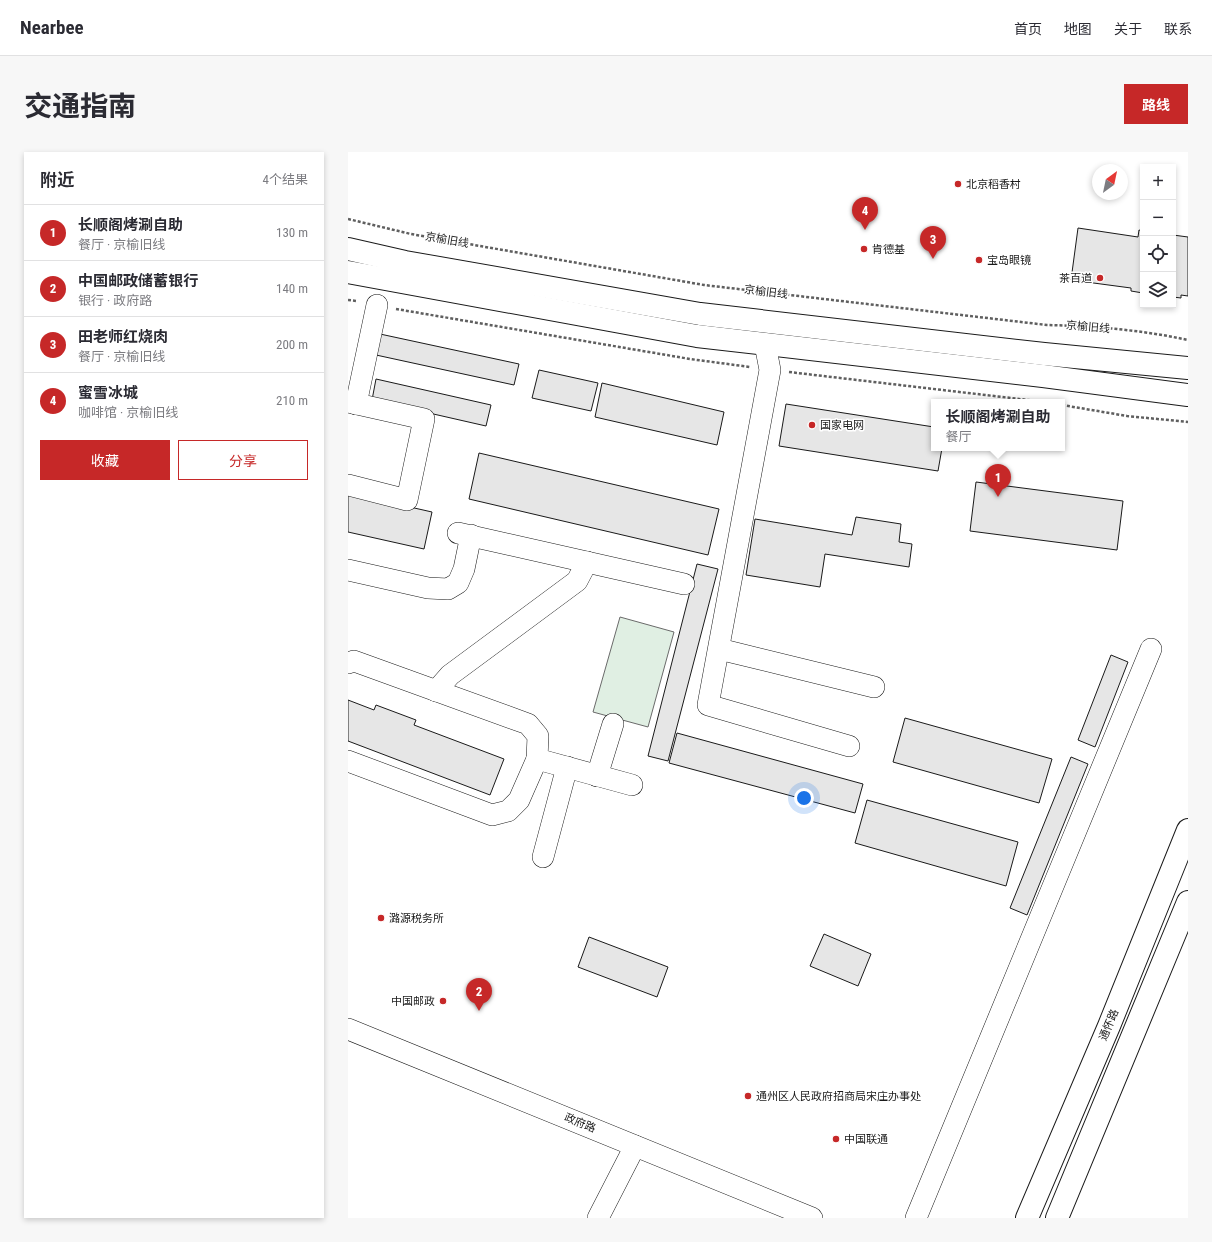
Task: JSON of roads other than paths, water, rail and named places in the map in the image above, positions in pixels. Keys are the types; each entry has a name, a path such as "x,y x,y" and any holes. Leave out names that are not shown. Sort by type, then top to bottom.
{"main road":[{"path":"348,249 406,262 700,314 1044,354 1188,368"},
{"path":"348,272 697,336 1043,376 1188,395"},
{"name":"通怀路","path":"1027,1218 1109,1026 1188,830"},
{"path":"1057,1218 1188,902"}],"street":[{"path":"348,485 407,500 424,419 352,403 377,305"},
{"path":"765,344 770,370 708,705 849,746"},
{"path":"348,570 428,588 448,589 458,583 464,569 465,534 684,584"},
{"path":"436,691 450,675 577,581 587,562"},
{"path":"719,649 874,687"},
{"path":"916,1218 1150,649"},
{"path":"348,663 354,661 528,724 538,736 537,759 519,800 508,811 492,814 348,761"},
{"path":"597,776 613,724"},
{"path":"537,759 632,785"},
{"path":"543,857 567,767"},
{"name":"政府路","path":"348,1029 812,1218"},
{"path":"598,1218 635,1146"}],"place":[{"name":"北京稻香村","path":"958,184"},
{"name":"蜜雪冰城","path":"865,230"},
{"name":"肯德基","path":"864,249"},
{"name":"田老师红烧肉","path":"933,259"},
{"name":"宝岛眼镜","path":"979,260"},
{"name":"茶百道","path":"1100,278"},
{"name":"国家电网","path":"812,425"},
{"name":"长顺阁烤涮自助","path":"998,497"},
{"name":"潞源税务所","path":"381,918"},
{"name":"中国邮政","path":"443,1001"},
{"name":"中国邮政储蓄银行","path":"479,1011"},
{"name":"通州区人民政府招商局宋庄办事处","path":"748,1096"},
{"name":"中国联通","path":"836,1139"}]}
